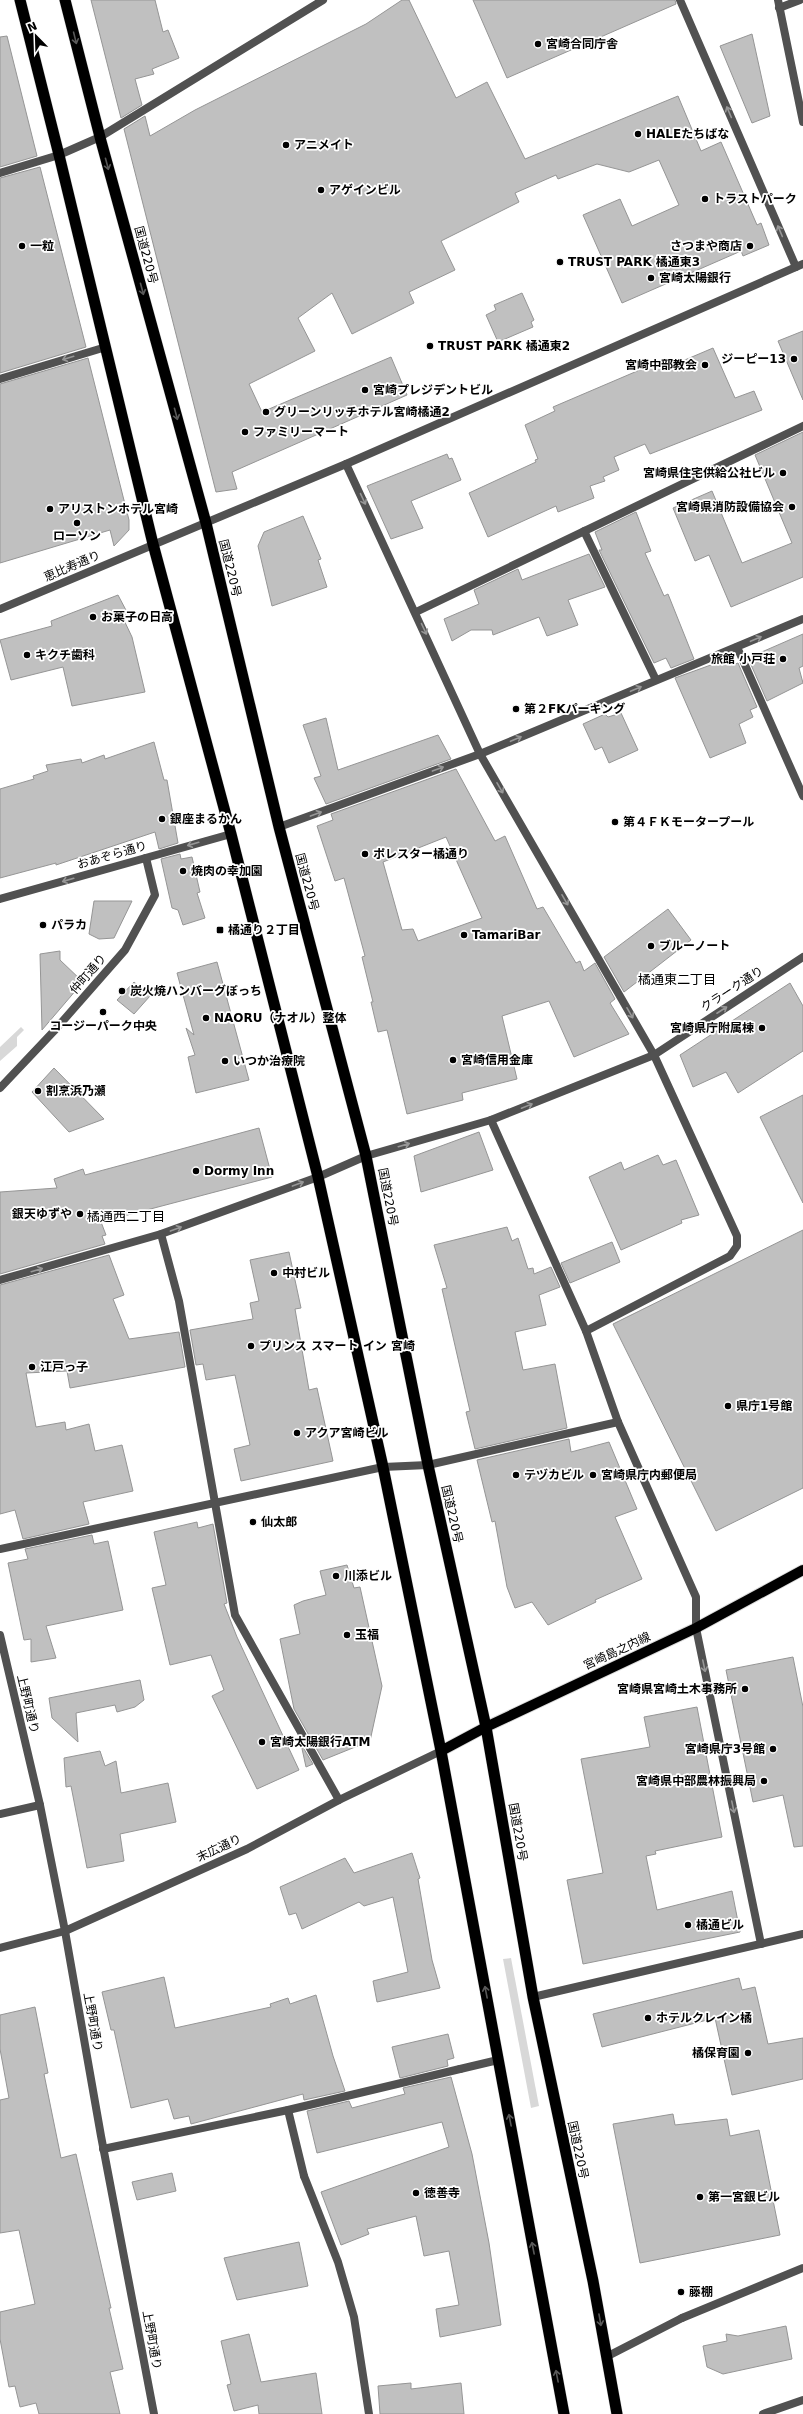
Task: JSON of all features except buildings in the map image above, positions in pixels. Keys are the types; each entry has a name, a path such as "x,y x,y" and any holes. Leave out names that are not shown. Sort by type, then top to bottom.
{"highway":[{"path":"20,0 153,544 231,834 318,1177 383,1467 440,1751 564,2414"},
{"name":"国道220号","path":"65,0 100,137 206,523 279,827 366,1156 428,1465 486,1726 533,1997 617,2414"}],"main road":[{"name":"宮崎島之内線","path":"440,1751 486,1726 696,1628 803,1570"}],"street":[{"path":"0,174 59,155 100,137 324,0"},
{"path":"680,0 799,265"},
{"path":"800,0 779,4 803,122"},
{"name":"恵比寿通り","path":"0,609 346,464 799,265"},
{"path":"0,379 106,347"},
{"path":"416,612 803,426"},
{"path":"346,464 416,612 480,754 654,1055 736,1236 737,1246 730,1256 586,1332"},
{"path":"584,531 656,680"},
{"path":"279,827 480,754 803,619"},
{"path":"736,647 803,796"},
{"name":"おあぞら通り","path":"0,899 231,834"},
{"name":"仲町通り","path":"0,1088 54,1031 124,950 155,895 146,858"},
{"name":"クラーク通り","path":"0,1280 161,1234 318,1177 366,1156 491,1120 654,1055 803,957"},
{"path":"491,1120 586,1332 618,1422 696,1597 696,1628 761,1944"},
{"path":"161,1234 179,1301 235,1615 339,1800"},
{"path":"0,1549 383,1467 428,1465 618,1422"},
{"name":"上野町通り","path":"0,1635 40,1805 65,1931 103,2149 154,2414"},
{"name":"末広通り","path":"0,1948 65,1931 247,1849 339,1800 440,1751"},
{"path":"0,1814 40,1805"},
{"path":"533,1997 803,1934"},
{"path":"103,2149 288,2110 498,2060"},
{"path":"288,2110 304,2176 338,2262 354,2317 369,2414"},
{"path":"606,2357 682,2318 803,2268"},
{"path":"762,2414 803,2400"}],"shaded area":[{"path":"21,1027 24,1030 17,1037 17,1046 0,1061 0,1047"},
{"path":"511,1958 539,2106 531,2108 503,1959"}],"place":[{"name":"宮崎合同庁舎","path":"538,44"},
{"name":"HALEたちばな","path":"638,134"},
{"name":"アニメイト","path":"286,145"},
{"name":"アゲインビル","path":"321,190"},
{"name":"トラストパーク","path":"705,199"},
{"name":"一粒","path":"22,246"},
{"name":"さつまや商店","path":"750,246"},
{"name":"TRUST PARK 橘通東3","path":"560,262"},
{"name":"宮崎太陽銀行","path":"651,278"},
{"name":"TRUST PARK 橘通東2","path":"430,346"},
{"name":"ジーピー13","path":"794,359"},
{"name":"宮崎中部教会","path":"705,365"},
{"name":"宮崎プレジデントビル","path":"365,390"},
{"name":"グリーンリッチホテル宮崎橘通2","path":"266,412"},
{"name":"ファミリーマート","path":"245,432"},
{"name":"宮崎県住宅供給公社ビル","path":"783,473"},
{"name":"宮崎県消防設備協会","path":"792,507"},
{"name":"アリストンホテル宮崎","path":"50,509"},
{"name":"ローソン","path":"77,523"},
{"name":"お菓子の日高","path":"93,617"},
{"name":"キクチ歯科","path":"27,655"},
{"name":"旅館 小戸荘","path":"783,659"},
{"name":"第２FKパーキング","path":"516,709"},
{"name":"銀座まるかん","path":"162,819"},
{"name":"第４ＦＫモータープール","path":"615,822"},
{"name":"ポレスター橘通り","path":"365,854"},
{"name":"焼肉の幸加園","path":"183,871"},
{"name":"パラカ","path":"43,925"},
{"name":"橘通り２丁目","path":"220,930"},
{"name":"TamariBar","path":"464,935"},
{"name":"ブルーノート","path":"651,946"},
{"name":"炭火焼ハンバーグぼっち","path":"122,991"},
{"name":"コージーパーク中央","path":"103,1012"},
{"name":"NAORU（ナオル）整体","path":"206,1018"},
{"name":"宮崎県庁附属棟","path":"762,1028"},
{"name":"宮崎信用金庫","path":"453,1060"},
{"name":"いつか治療院","path":"225,1061"},
{"name":"割烹浜乃瀬","path":"38,1091"},
{"name":"Dormy Inn","path":"196,1171"},
{"name":"銀天ゆずや","path":"80,1214"},
{"name":"中村ビル","path":"274,1273"},
{"name":"プリンス スマート イン 宮崎","path":"251,1346"},
{"name":"江戸っ子","path":"32,1367"},
{"name":"県庁1号館","path":"728,1406"},
{"name":"アクア宮崎ビル","path":"297,1433"},
{"name":"テヅカビル","path":"516,1475"},
{"name":"宮崎県庁内郵便局","path":"593,1475"},
{"name":"仙太郎","path":"253,1522"},
{"name":"川添ビル","path":"336,1576"},
{"name":"玉福","path":"347,1635"},
{"name":"宮崎県宮崎土木事務所","path":"745,1689"},
{"name":"宮崎太陽銀行ATM","path":"262,1742"},
{"name":"宮崎県庁3号館","path":"773,1749"},
{"name":"宮崎県中部農林振興局","path":"764,1781"},
{"name":"橘通ビル","path":"688,1925"},
{"name":"ホテルクレイン橘","path":"648,2018"},
{"name":"橘保育園","path":"748,2053"},
{"name":"徳善寺","path":"416,2193"},
{"name":"第一宮銀ビル","path":"700,2197"},
{"name":"藤棚","path":"681,2292"}],"district":[{"name":"橘通東二丁目","path":"677,979"},
{"name":"橘通西二丁目","path":"126,1216"}]}
